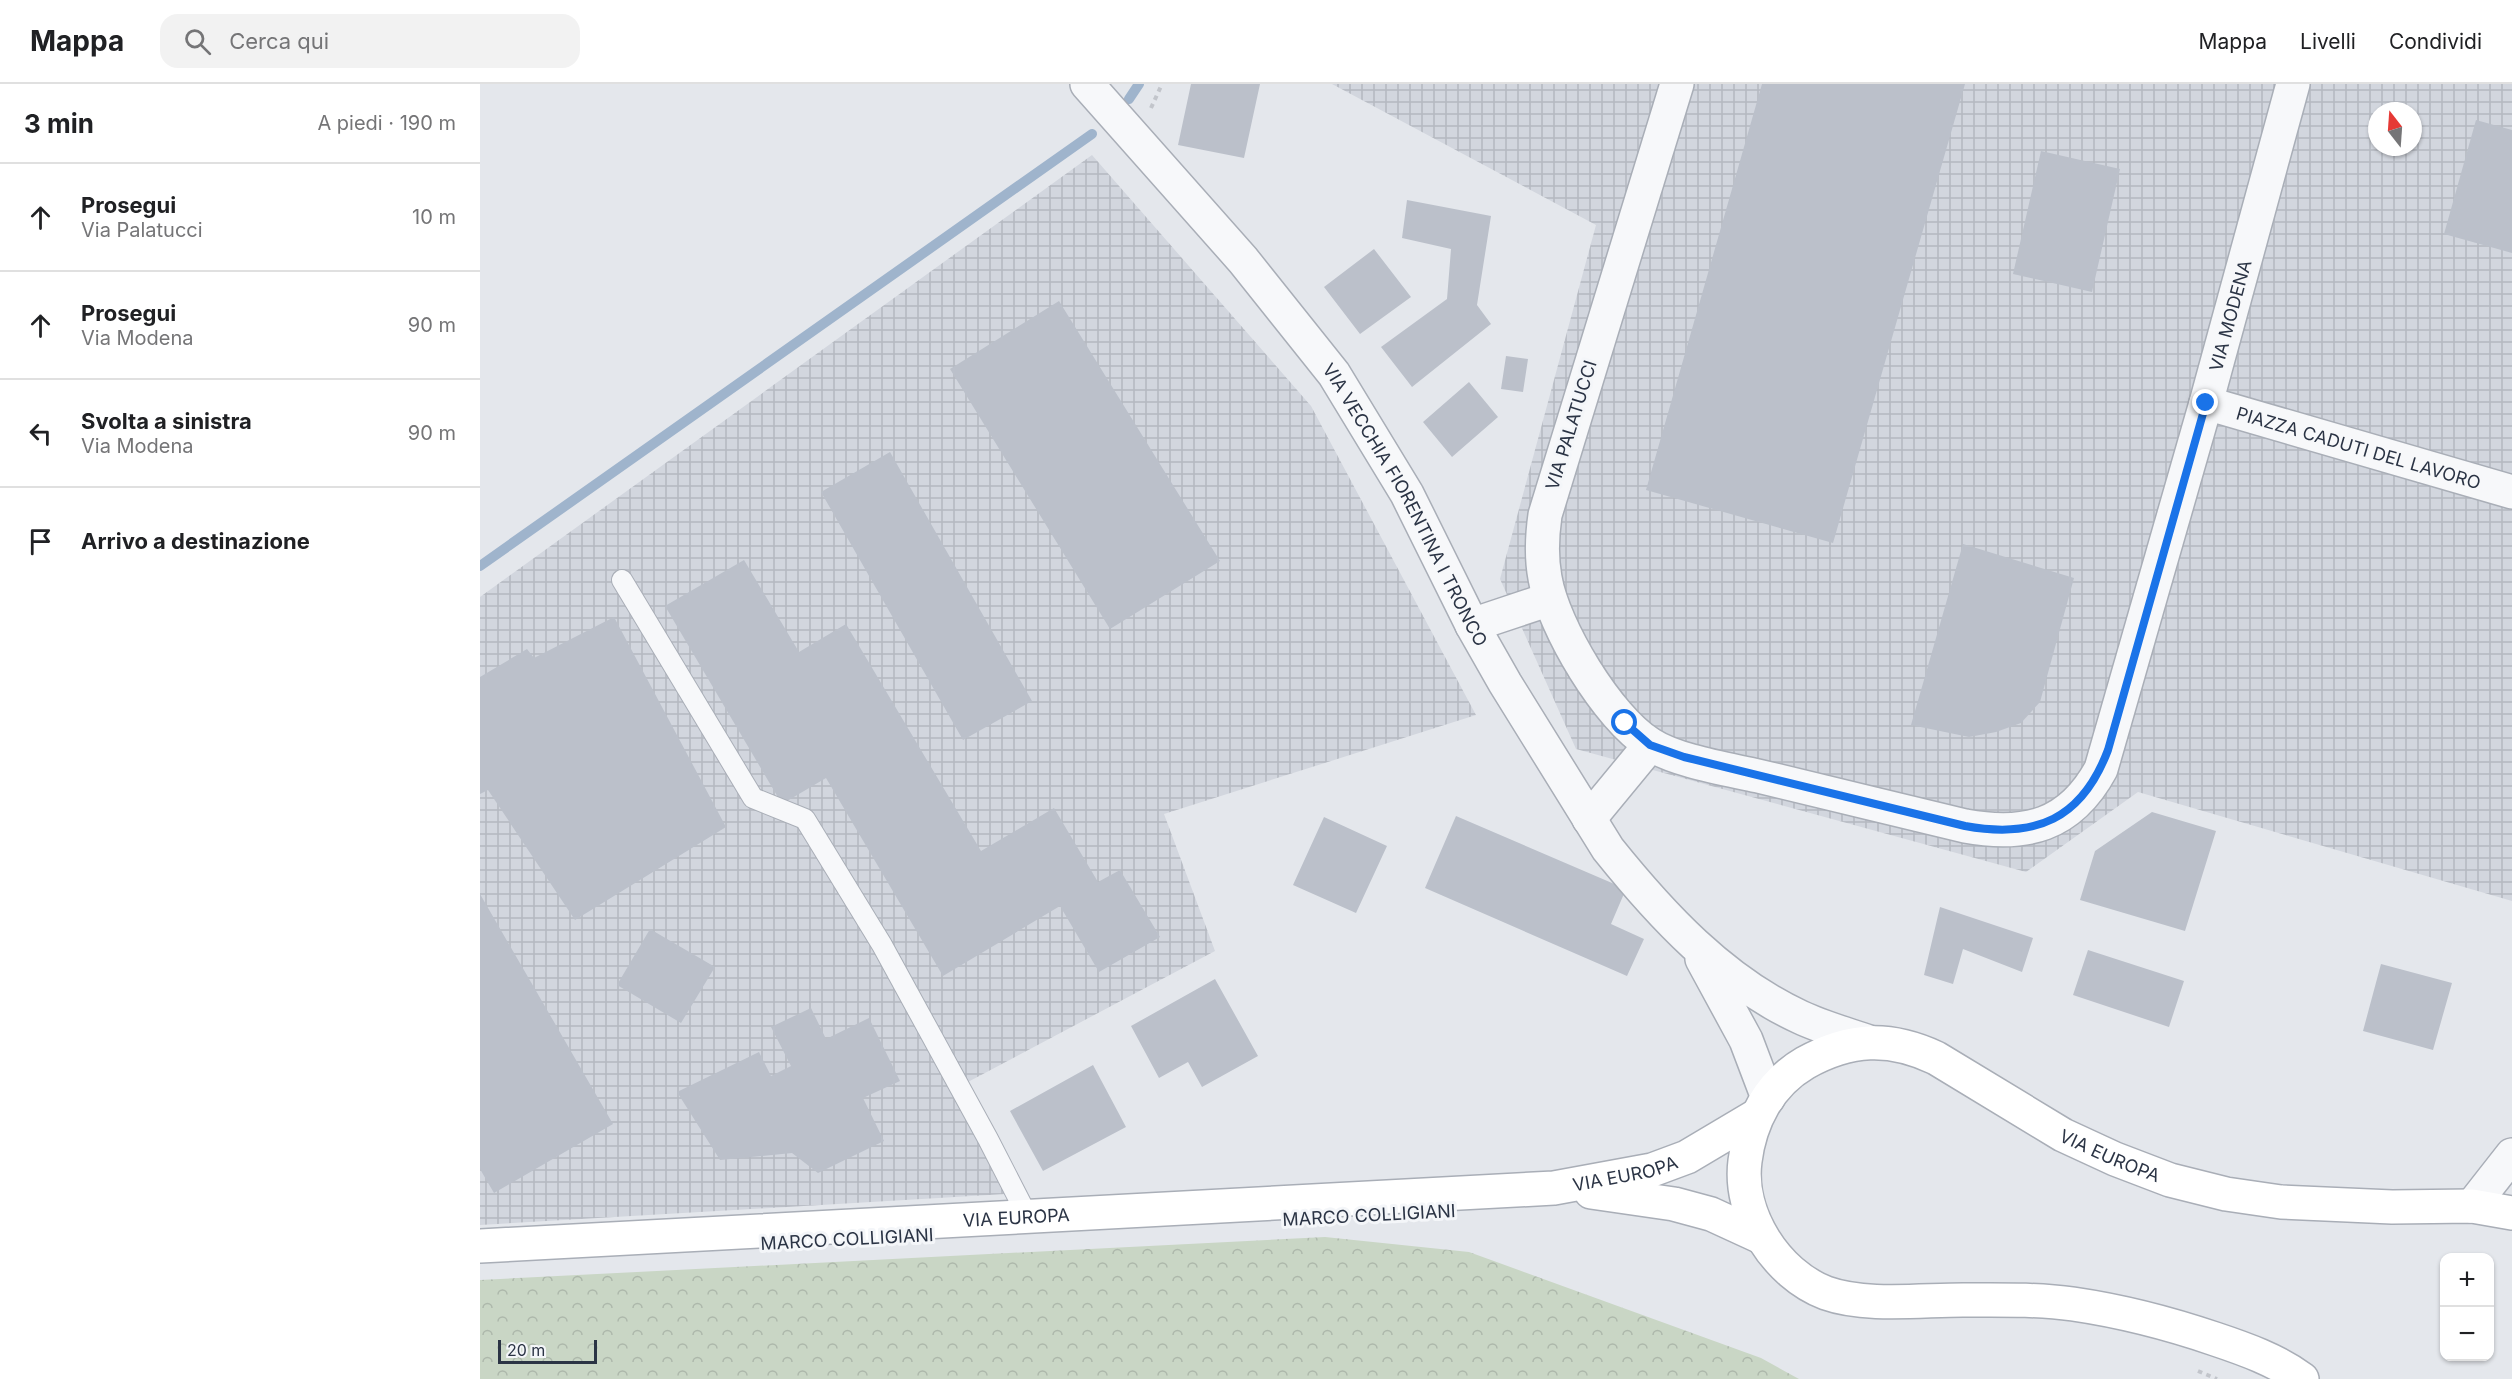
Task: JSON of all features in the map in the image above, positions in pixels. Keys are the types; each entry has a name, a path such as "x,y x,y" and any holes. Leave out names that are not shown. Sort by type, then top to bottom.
{"main road":[{"name":"VIA EUROPA","path":"480,1246 1554,1188 1652,1170 1688,1156 1762,1107 1797,1068 1836,1048 1869,1042 1894,1043 1914,1048 1936,1058 2063,1135 2115,1159 2170,1180 2226,1194 2281,1202 2392,1207 2472,1206 2512,1213"},
{"name":"VIA EUROPA","path":"1762,1107 1745,1164 1748,1206 1761,1237 1785,1265 1804,1281 1825,1293 1856,1300 2025,1300 2093,1307 2170,1324 2224,1342 2268,1359 2302,1379"},
{"name":"VIA EUROPA","path":"1554,1188 1634,1196 1674,1204 1711,1214 1761,1237"}],"street":[{"name":"VIA VECCHIA FIORENTINA I TRONCO","path":"1087,84 1243,260 1334,374 1407,494 1505,683 1608,849 1626,872 1693,945 1767,1000 1801,1018 1869,1042"},
{"name":"VIA PALATUCCI","path":"1650,745 1625,723 1605,699 1564,631 1550,599 1545,579 1542,532 1548,499 1677,84"},
{"name":"VIA MODENA","path":"1650,745 1711,765 1988,830 2027,829 2045,824 2063,814 2079,801 2092,786 2108,750 2293,84"},
{"name":"PIAZZA CADUTI DEL LAVORO","path":"2206,403 2512,492"},
{"path":"1473,625 1550,599"},
{"path":"1590,819 1650,745"},
{"name":"VIA VECCHIA FIORENTINA I TRONCO","path":"1693,945 1724,996 1746,1040 1762,1107"},
{"path":"2472,1206 2512,1155"}],"lane":[{"path":"622,580 753,798 806,819 882,945 1028,1217"}],"path":[{"path":"2188,1367 2217,1379"}],"shaded area":[{"path":"1332,84 2512,84 2512,901 2138,792 2026,872 1576,749 1500,579 1596,225"},
{"path":"1092,155 1311,406 1476,715 1164,814 1215,951 966,1083 1024,1193 480,1225 480,597"}],"green space":[{"path":"1325,1237 1469,1252 1761,1358 1799,1379 480,1379 480,1280"}],"building":[{"path":"1191,84 1260,84 1244,158 1178,145"},
{"path":"1762,84 1965,84 1833,543 1646,490"},
{"path":"2476,120 2512,130 2512,253 2444,234"},
{"path":"2041,151 2120,169 2092,292 2013,274"},
{"path":"1407,200 1491,216 1477,305 1491,324 1412,387 1381,347 1447,299 1451,249 1402,238"},
{"path":"1374,249 1411,297 1360,334 1324,287"},
{"path":"1059,301 1220,561 1110,629 950,369"},
{"path":"1506,356 1528,359 1523,392 1501,389"},
{"path":"1469,382 1498,417 1452,457 1423,422"},
{"path":"890,452 1032,701 963,740 821,492"},
{"path":"1963,544 2074,578 2040,702 2021,723 1996,732 1969,737 1911,725"},
{"path":"744,560 799,652 846,624 981,851 1054,808 1098,882 1120,870 1160,937 1099,972 1060,906 943,976 826,778 782,804 665,606"},
{"path":"614,617 726,827 575,920 488,790 480,794 480,677 527,649 534,658"},
{"path":"2152,812 2216,831 2185,931 2080,900 2095,851"},
{"path":"1456,816 1626,889 1611,924 1644,939 1627,976 1425,888"},
{"path":"1324,817 1387,846 1356,913 1293,885"},
{"path":"480,894 613,1124 494,1193 480,1169"},
{"path":"1940,907 2033,938 2022,972 1963,949 1953,984 1924,975"},
{"path":"650,929 715,967 681,1023 617,985"},
{"path":"2088,950 2184,981 2169,1027 2073,995"},
{"path":"2381,964 2452,983 2433,1050 2363,1031"},
{"path":"1215,979 1258,1056 1202,1087 1188,1062 1159,1078 1131,1026"},
{"path":"811,1008 826,1039 869,1018 900,1081 863,1098 884,1141 818,1173 792,1153 720,1160 677,1092 759,1052 771,1076 791,1066 771,1027"},
{"path":"1093,1065 1126,1127 1043,1171 1010,1111"}],"waterway":[{"path":"1129,99 1139,84"},
{"path":"480,566 1092,134"}],"route":[{"path":"1625,723 1650,745 1711,765 1965,826 2007,831 2045,824 2063,814 2079,801 2092,786 2101,769 2206,403"}]}
